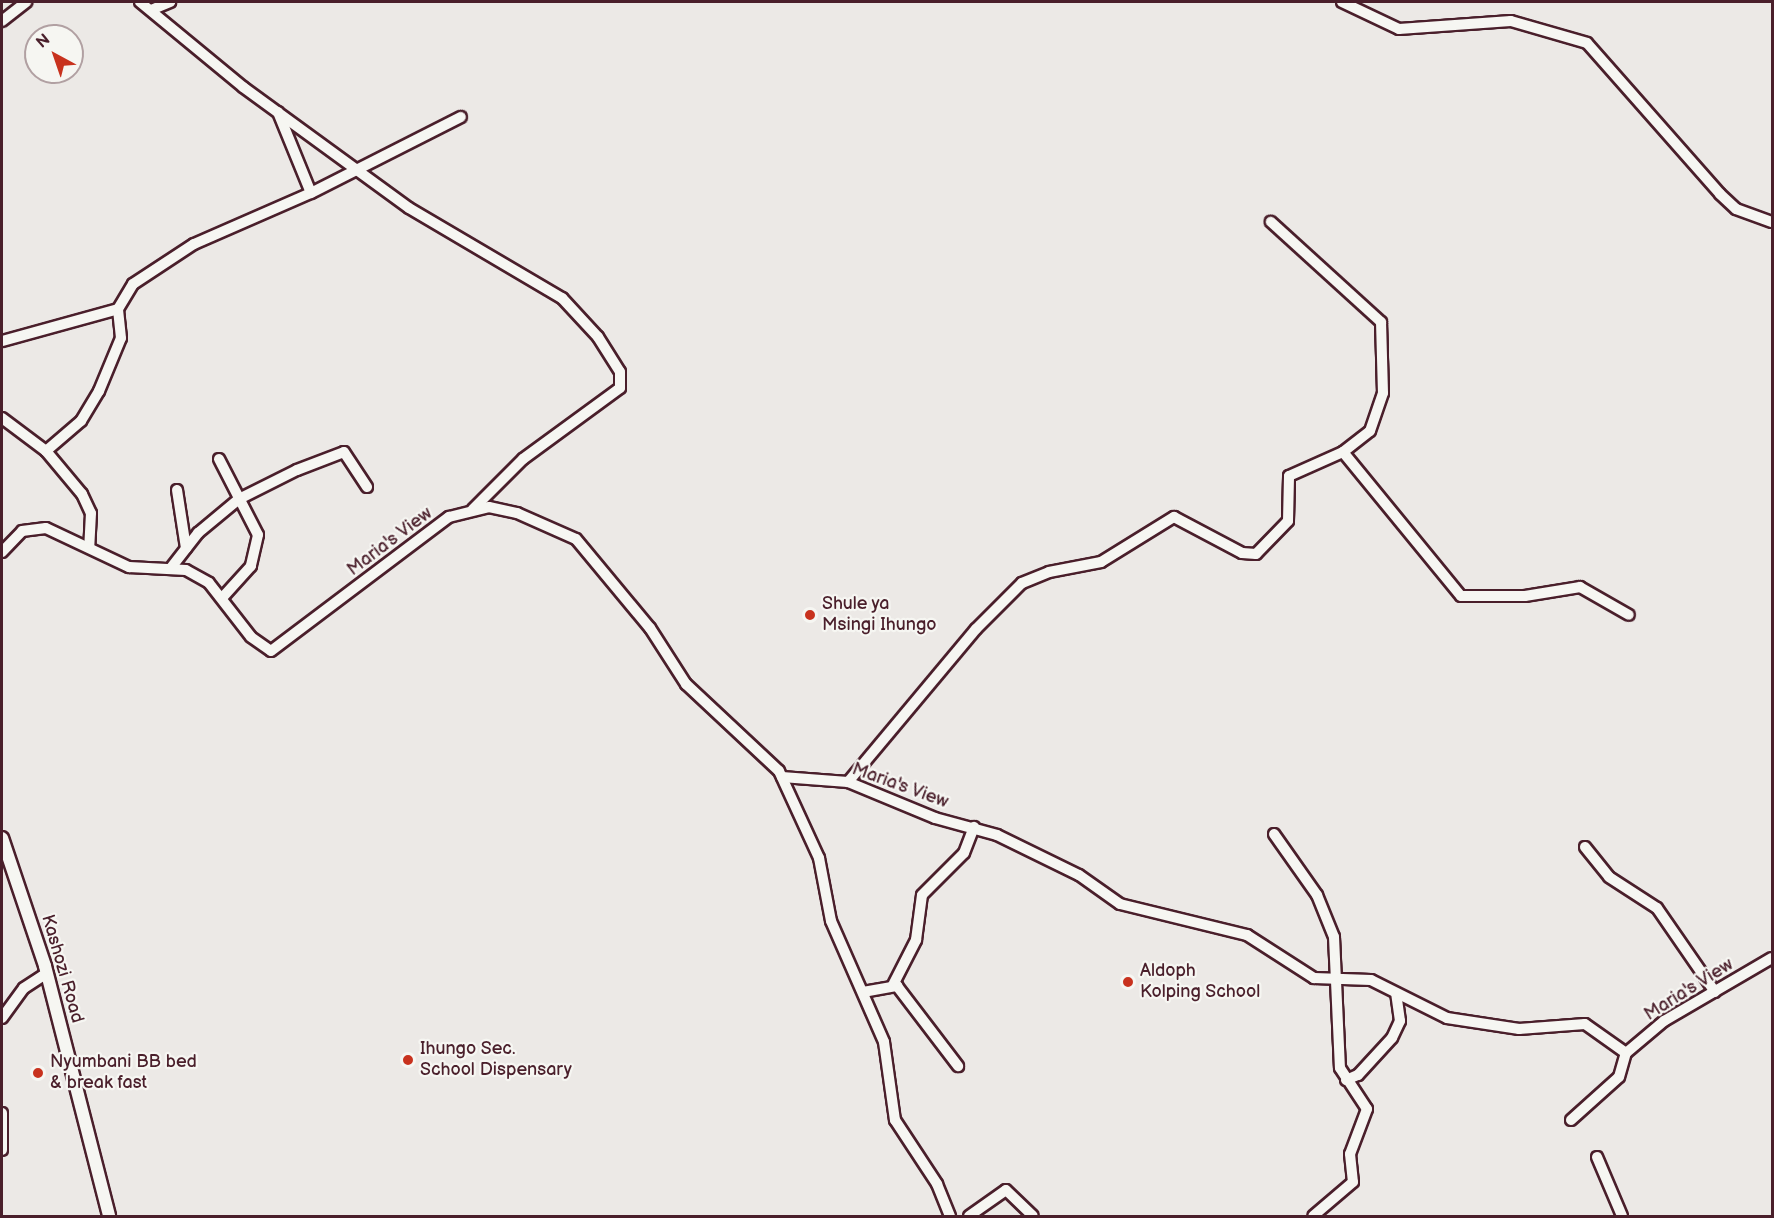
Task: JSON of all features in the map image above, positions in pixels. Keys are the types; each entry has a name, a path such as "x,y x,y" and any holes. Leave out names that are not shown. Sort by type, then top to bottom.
{"main road":[{"name":"Kashozi Road","path":"3,846 47,973 109,1216"}],"street":[{"path":"2,21 26,2"},
{"path":"140,2 161,6 160,18 278,111 409,208 572,305 622,377 611,397 523,459 473,509"},
{"path":"1342,2 1400,29 1511,21 1587,43 1720,194 1736,209 1773,222"},
{"path":"278,111 311,193"},
{"path":"46,452 81,421 99,392 121,338 118,309 133,284 186,249 311,193 461,117"},
{"path":"848,782 976,629 1022,584 1049,572 1101,562 1174,517 1242,553 1256,554 1288,521 1289,476 1343,452 1370,431 1381,411 1381,321 1271,222"},
{"path":"2,341 118,309"},
{"path":"2,418 46,452 88,504 89,547"},
{"path":"170,569 186,548 239,499 339,452 348,455 367,487"},
{"path":"1343,452 1461,596 1525,596 1581,587 1629,615"},
{"path":"219,459 258,535 251,566 222,598"},
{"path":"177,490 186,548"},
{"path":"473,509 517,513 576,538 610,576 686,684 782,777 819,858 831,921 884,1042 895,1120 937,1184 950,1216"},
{"name":"Maria's View","path":"2,552 22,531 39,528 89,547 129,567 170,569 196,574 222,598 260,646 280,648 429,531 473,509"},
{"name":"Maria's View","path":"782,777 848,782 935,818 974,827 1080,876 1138,912 1247,935 1314,978 1332,980 1359,978 1448,1018 1519,1029 1585,1024 1626,1053 1664,1021 1773,958"},
{"path":"893,985 916,940 922,895 964,853 974,827"},
{"path":"1274,834 1317,895 1334,937 1338,956 1332,980 1346,1080 1367,1109 1350,1154 1353,1182 1313,1216"},
{"path":"1585,847 1609,877 1657,908 1715,992"},
{"path":"4,1013 24,988 47,973"},
{"path":"862,992 893,985"},
{"path":"893,985 958,1066"},
{"path":"1346,1080 1358,1075 1392,1038 1400,1021 1396,993"},
{"path":"1571,1120 1619,1077 1626,1053"},
{"path":"2,1119 2,1150"},
{"path":"1597,1157 1622,1216"},
{"path":"969,1216 1006,1190 1034,1216"}],"place":[{"name":"Shule ya Msingi Ihungo","path":"810,615"},
{"name":"Aldoph Kolping School","path":"1128,982"},
{"name":"Ihungo Sec. School Dispensary","path":"408,1060"},
{"name":"Nyumbani BB bed & break fast","path":"38,1073"}]}
